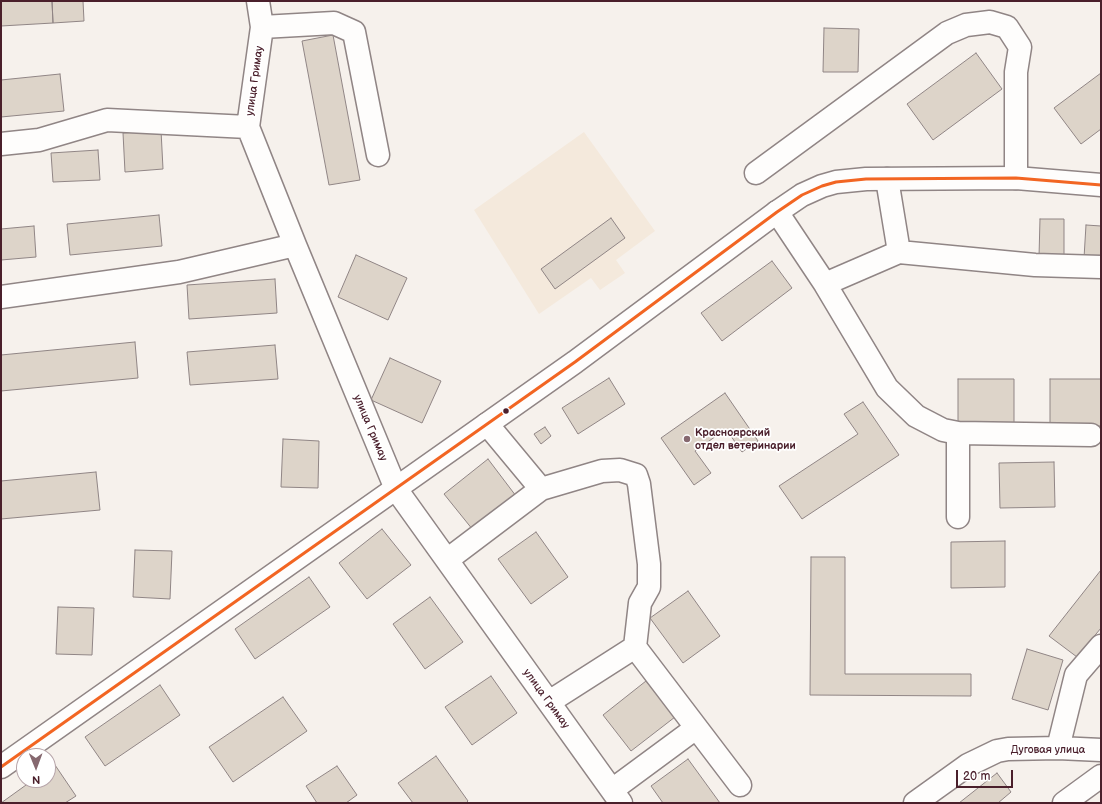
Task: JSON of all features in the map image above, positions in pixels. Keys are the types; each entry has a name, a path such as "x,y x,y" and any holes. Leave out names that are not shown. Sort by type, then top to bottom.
{"main road":[{"name":"улица Гримау","path":"258,1 262,27 248,127 396,489 617,796"},
{"path":"756,173 947,33 966,24 990,22 1006,27 1020,47 1016,72 1016,178"},
{"path":"262,27 334,23 354,32 378,155"},
{"path":"1,144 39,140 106,120 248,127"},
{"path":"1,767 582,357 802,195 822,186 851,180 1016,178 1101,185"},
{"path":"887,179 899,252"},
{"path":"777,212 826,284 887,388 916,416 943,430 958,433 1090,435"},
{"path":"1,298 179,272 295,245"},
{"path":"826,284 899,252 1035,265 1101,267"},
{"path":"487,424 541,489"},
{"path":"958,433 958,517"},
{"path":"447,560 541,489 602,471 620,470 636,475 639,484 650,564 649,587 640,603 635,647 740,785"},
{"path":"549,702 635,647"},
{"path":"1058,748 1076,675 1100,648"},
{"path":"617,796 696,728"},
{"name":"Дуговая улица","path":"915,803 968,765 989,754 1008,749 1058,748 1101,750"},
{"path":"1064,803 1101,776"}],"shaded area":[{"path":"584,132 655,231 616,260 625,273 600,290 591,278 539,314 474,210"}],"building":[{"path":"1,1 52,1 53,23 1,26"},
{"path":"52,1 83,1 84,21 53,23"},
{"path":"824,28 859,29 858,72 823,72"},
{"path":"333,35 360,180 329,185 302,41"},
{"path":"976,53 1002,89 933,140 907,104"},
{"path":"1101,73 1101,129 1081,144 1054,108"},
{"path":"60,74 64,111 1,117 1,80"},
{"path":"161,130 163,169 125,172 123,133"},
{"path":"98,150 100,180 53,182 51,153"},
{"path":"159,215 162,246 70,255 67,224"},
{"path":"611,218 625,238 555,289 541,269"},
{"path":"1040,219 1064,219 1064,258 1039,257"},
{"path":"1086,225 1101,226 1101,259 1084,258"},
{"path":"34,226 36,257 1,260 1,229"},
{"path":"356,255 407,278 388,320 338,297"},
{"path":"772,261 792,288 722,341 701,313"},
{"path":"275,279 277,313 189,319 187,285"},
{"path":"135,342 138,378 1,391 1,355"},
{"path":"275,345 278,379 190,385 187,352"},
{"path":"390,358 441,381 422,423 371,400"},
{"path":"609,378 625,404 578,434 562,408"},
{"path":"958,379 1014,379 1014,425 958,425"},
{"path":"1050,379 1101,379 1101,426 1050,427"},
{"name":"Красноярский отдел ветеринарии","path":"725,393 758,441 742,452 726,429 695,451 711,473 694,485 661,438"},
{"path":"863,402 899,455 802,519 779,486 858,434 844,414"},
{"path":"545,427 551,436 541,444 534,434"},
{"path":"283,439 319,441 318,488 281,487"},
{"path":"488,459 516,496 473,530 444,494"},
{"path":"1054,462 1055,507 1000,508 999,463"},
{"path":"96,472 100,510 1,519 1,481"},
{"path":"382,529 411,565 367,599 339,563"},
{"path":"536,532 568,577 531,604 498,559"},
{"path":"1005,541 1005,587 951,588 951,542"},
{"path":"135,550 172,551 170,599 133,597"},
{"path":"811,557 845,557 845,674 971,674 971,696 810,695"},
{"path":"1101,570 1101,628 1077,657 1049,636"},
{"path":"309,577 330,607 255,659 235,629"},
{"path":"688,591 720,636 683,663 650,618"},
{"path":"430,597 463,642 425,669 393,624"},
{"path":"58,607 94,608 92,655 56,654"},
{"path":"1027,649 1063,660 1048,710 1012,699"},
{"path":"491,676 517,713 472,745 445,707"},
{"path":"646,681 675,717 631,751 603,715"},
{"path":"160,685 180,715 105,766 85,737"},
{"path":"283,697 307,731 233,782 209,747"},
{"path":"436,756 468,801 466,803 413,803 398,783"},
{"path":"688,759 720,803 663,803 651,786"},
{"path":"56,766 76,796 65,803 1,803 22,788 56,788"},
{"path":"337,766 357,795 346,803 317,803 306,786"},
{"path":"997,773 1011,792 998,803 959,803"}],"transit line":[{"path":"1,767 575,362 802,195 822,186 836,182 866,179 1016,178 1101,185"}],"place":[{"name":"Красноярский отдел ветеринарии","path":"687,439"}]}
